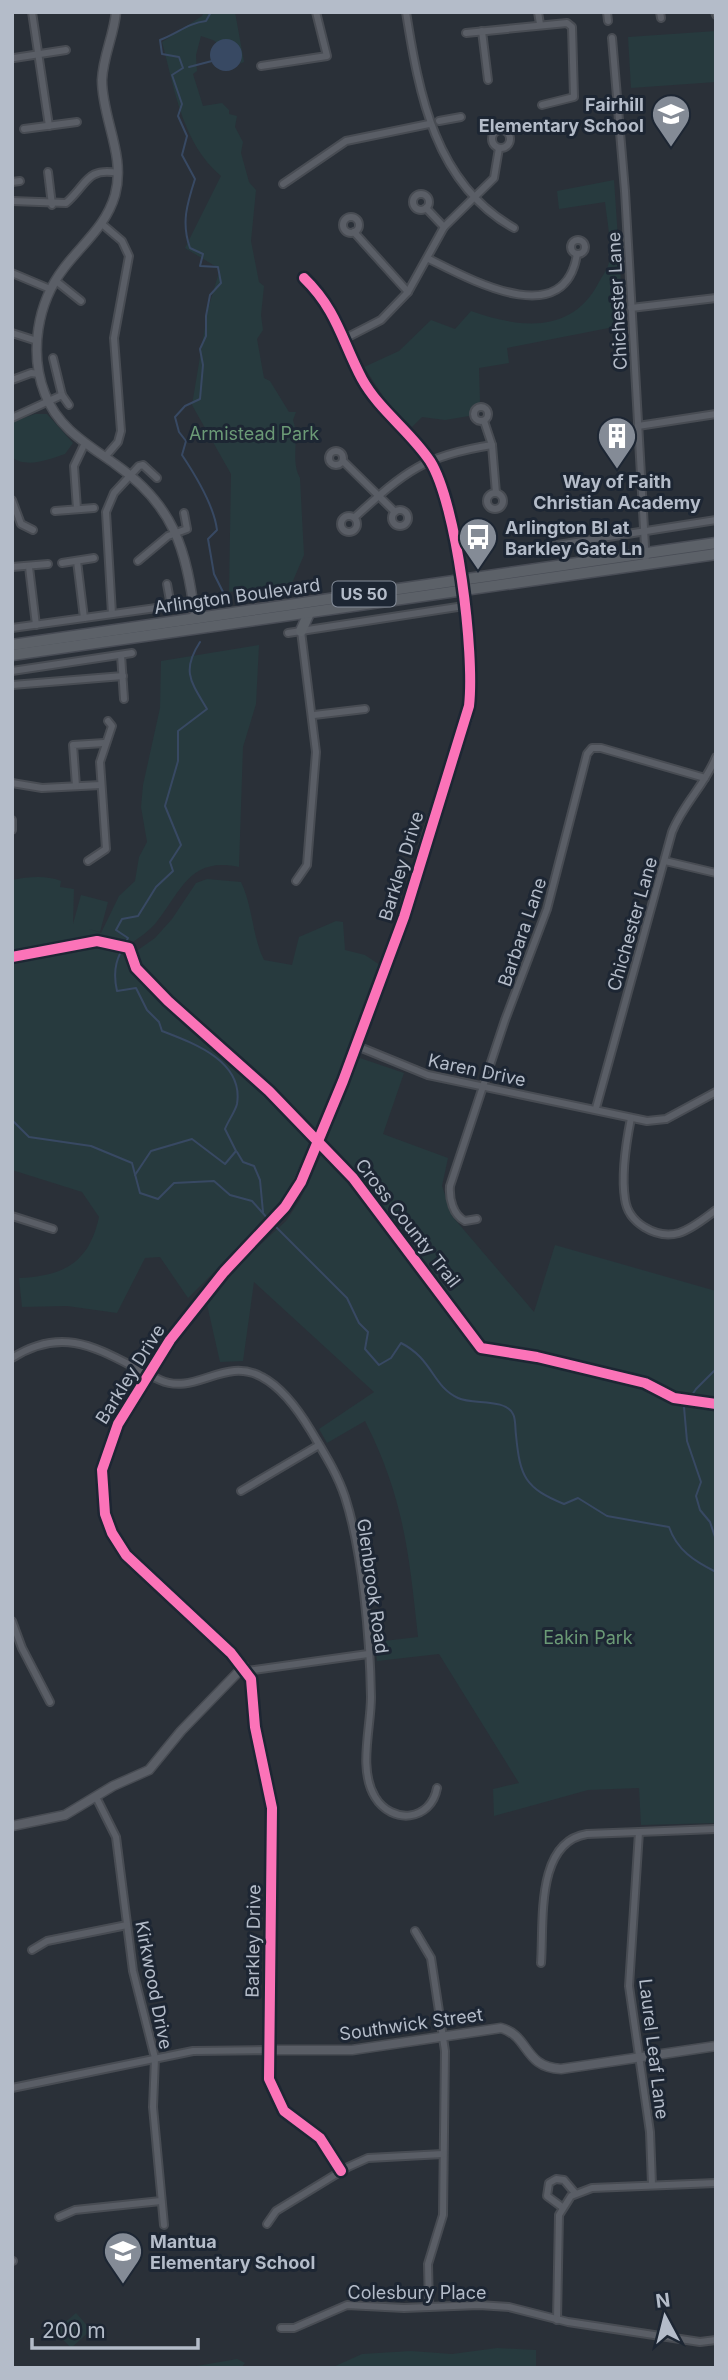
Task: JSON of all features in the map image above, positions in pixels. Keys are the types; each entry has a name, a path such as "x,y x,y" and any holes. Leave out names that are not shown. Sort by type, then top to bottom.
{"main road":[{"name":"Arlington Boulevard","path":"12,645 195,618 461,585 646,558 716,543"},
{"name":"Arlington Boulevard","path":"646,558 716,554"},
{"name":"Arlington Boulevard","path":"12,655 309,613 461,585"},
{"path":"301,631 309,613"}],"street":[{"path":"33,12 49,126"},
{"path":"116,12 102,81 118,173 115,194 102,224 50,289 37,341 39,374 48,402 65,427 131,475 156,500 176,534 188,569 195,618"},
{"path":"261,66 327,56 316,12"},
{"path":"406,12 419,91 440,149 475,199 498,219 514,228"},
{"path":"538,12 540,24"},
{"path":"607,12 608,21"},
{"path":"466,33 540,24 567,23 572,27 574,97 542,105"},
{"path":"482,31 488,80"},
{"name":"Chichester Lane","path":"612,38 617,64 646,558"},
{"path":"14,58 65,50"},
{"path":"439,121 461,117"},
{"path":"24,129 77,122"},
{"path":"283,184 346,141 429,124"},
{"path":"346,338 379,321 408,292 429,259 444,228 494,178 499,148"},
{"path":"48,172 52,205"},
{"path":"12,201 52,205 66,203 97,172 118,173"},
{"path":"12,183 20,181"},
{"path":"426,208 444,228"},
{"path":"102,224 122,241 129,263 114,338 121,430 118,442 105,457"},
{"path":"355,232 408,292"},
{"path":"429,259 463,276 503,290 538,296 563,286 575,271 577,254"},
{"path":"12,273 50,289"},
{"path":"304,278 330,308 368,388 429,460 447,503 461,585"},
{"path":"56,281 81,301"},
{"path":"631,308 716,298"},
{"path":"12,333 37,341"},
{"path":"53,358 62,395 69,405"},
{"path":"12,380 31,373 39,374"},
{"path":"12,418 62,395"},
{"path":"638,426 716,414"},
{"path":"484,421 492,445 496,493"},
{"path":"77,509 74,466 85,443"},
{"path":"355,517 401,476 429,460 446,453 492,445"},
{"path":"343,461 395,512"},
{"path":"112,614 106,512 114,492 144,465 157,478"},
{"path":"12,500 21,524 33,530"},
{"path":"55,511 94,508"},
{"path":"138,561 168,536 187,529 184,513"},
{"path":"532,549 716,520"},
{"path":"62,563 94,558"},
{"path":"77,561 84,618"},
{"path":"12,567 48,565"},
{"path":"29,567 36,625"},
{"path":"167,584 171,606"},
{"name":"Barkley Drive","path":"341,2171 320,2138 290,2118 279,2105 269,2079 272,1808 245,1668 135,1566 118,1544 108,1522 102,1487 106,1454 118,1424 149,1373 193,1310 281,1213 308,1167 357,1046 404,917 428,831 467,719 471,677 461,585"},
{"path":"12,628 214,600"},
{"path":"288,633 464,606"},
{"path":"296,881 307,866 316,752 314,715 301,631"},
{"path":"12,671 132,653"},
{"path":"121,655 124,699"},
{"path":"12,685 123,676"},
{"path":"314,715 365,709"},
{"path":"88,861 106,849 100,762 104,743 112,726 108,721"},
{"path":"76,786 74,746 104,743"},
{"name":"Barbara Lane","path":"477,1219 460,1219 451,1204 449,1193 456,1162 547,909 589,749 601,748 705,778"},
{"name":"Chichester Lane","path":"596,1108 676,821 716,757"},
{"path":"12,783 43,788 101,785"},
{"path":"12,820 12,830"},
{"path":"664,861 716,873"},
{"name":"Karen Drive","path":"357,1046 417,1072 596,1108 650,1122 666,1119 716,1093"},
{"path":"631,1118 624,1190 626,1206 633,1218 647,1228 670,1234 682,1232 716,1210"},
{"path":"12,1216 53,1229"},
{"name":"Glenbrook Road","path":"12,1357 40,1343 64,1341 110,1353 161,1381 181,1385 227,1370 258,1374 284,1395 319,1445 338,1480 351,1522 368,1654 371,1709 367,1767 374,1795 390,1811 414,1816 428,1809 437,1788"},
{"path":"241,1492 319,1445"},
{"path":"12,1621 22,1648 50,1702"},
{"path":"12,1826 65,1815 154,1765 181,1731 245,1668 368,1654"},
{"name":"Kirkwood Drive","path":"96,1797 116,1837 136,1986 155,2058 153,2107 164,2225"},
{"path":"541,1963 548,1872 556,1851 568,1841 581,1835 716,1829"},
{"name":"Laurel Leaf Lane","path":"639,1832 629,1978 650,2132 652,2185"},
{"path":"32,1950 47,1941 127,1925"},
{"path":"415,1931 431,1958 444,2036 446,2084 443,2215 428,2264 429,2307"},
{"name":"Southwick Street","path":"12,2088 203,2049 352,2050 506,2029 517,2037 534,2060 554,2068 716,2046"},
{"path":"267,2224 276,2211 341,2171 375,2157 443,2154"},
{"path":"562,2207 547,2196 547,2187 551,2181 564,2180 575,2193"},
{"path":"557,2320 558,2224 562,2207 575,2193 592,2188 716,2183"},
{"path":"59,2217 75,2210 161,2201"},
{"name":"Colesbury Place","path":"281,2328 295,2328 347,2305 499,2306 557,2320 700,2342 716,2340"}],"green space":[{"name":"Armistead Park","path":"204,12 235,12 244,62 239,64 241,61 213,40 201,36 196,55 197,71 193,74 203,106 222,103 229,110 229,114 237,116 235,127 243,142 241,153 249,182 256,190 251,241 259,282 264,286 261,315 263,330 257,339 264,378 270,381 289,412 296,412 293,420 296,464 300,478 304,555 292,583 229,592 231,474 192,405 208,309 220,269 185,248 221,176 197,148 189,132 176,97 162,42"},
{"path":"716,31 716,82 631,88 628,37"},
{"path":"614,180 624,325 507,348 509,363 479,368 480,402 472,406 469,416 445,420 422,417 412,427 387,402 364,367 399,351 431,320 455,329 471,311 507,321 543,323 574,311 588,299 608,265 610,240 605,202 559,209 557,191"},
{"path":"35,414 47,414 73,443 65,454 31,463 12,457 12,422"},
{"path":"259,645 256,704 243,747 239,867 222,865 197,872 188,879 155,924 125,948 135,952 155,938 172,919 196,883 207,879 241,882 264,960 292,965 299,937 336,921 343,922 345,950 365,955 380,965 352,1049 290,1190 256,1230 188,1298 160,1257 145,1258 117,1313 67,1306 22,1307 19,1278 49,1274 72,1264 89,1246 99,1217 82,1192 12,1170 12,880 49,878 61,881 60,887 74,889 73,924 81,895 108,902 100,932 89,929 101,933 119,896 135,881 139,857 147,842 141,807 143,785 160,708 161,661"},
{"name":"Eakin Park","path":"360,1058 404,1073 383,1134 448,1158 442,1186 452,1216 534,1312 555,1245 716,1291 716,1823 641,1825 639,1788 588,1790 494,1816 493,1789 519,1783 439,1654 377,1661 375,1642 418,1637 408,1552 397,1501 365,1421 327,1443 319,1429 374,1392 254,1282 243,1361 220,1362 206,1300 237,1266 286,1221 300,1200 322,1153 355,1062"},
{"path":"76,2313 91,2330 71,2348 55,2331"},
{"path":"497,2348 536,2350 536,2368 331,2368 362,2354 411,2351 452,2354"},
{"path":"237,2359 245,2363 241,2368 185,2368"}],"water":[{"path":"226,39 238,43 242,55 238,67 226,71 214,67 210,55 214,43"}],"waterway":[{"path":"211,12 206,21 160,40 162,54 179,57 183,68 172,75 182,104 178,116 187,136 182,155 195,179 186,214 187,239 190,248 203,254 200,266 218,267 221,283 210,295 206,336 200,349 203,365 200,399 185,406 175,417 179,432 186,441 182,455 204,491 215,520 217,530 208,539 214,574 224,594"},
{"path":"189,67 212,61"},
{"path":"135,1175 151,1151 192,1139 225,1164 236,1151 225,1129 237,1104 237,1089 233,1076 214,1056 188,1041 162,1031 136,988 117,991 115,976 118,957 128,938 116,930 122,919 138,916 156,887 173,871 170,862 181,845 165,806 178,761 178,731 207,709 190,676 191,661 200,642"},
{"path":"12,1120 29,1137 91,1146 132,1163 140,1193 158,1199 174,1183 214,1181 230,1195 252,1201 269,1220"},
{"path":"237,1152 243,1162 254,1166 260,1180 263,1212"},
{"path":"273,1224 347,1298 359,1323 368,1332 365,1349 379,1365 391,1358 401,1343 420,1357 449,1393 464,1400 496,1404 509,1409 515,1419 523,1471 533,1486 564,1504 578,1498 607,1516 669,1527 687,1554 716,1572"},
{"path":"716,1369 696,1389 684,1407 687,1441 701,1482 696,1496 700,1510 710,1522 716,1540"}],"cycle path":[{"path":"304,278 332,314 369,390 422,450 440,482 462,580 469,652 469,706 404,917 343,1081 301,1182 285,1207 224,1272 170,1340 118,1424 102,1470 105,1514 112,1533 126,1555 231,1653 251,1679 255,1727 272,1808 269,2079 284,2111 320,2138 341,2171"},
{"name":"Cross County Trail","path":"12,957 97,941 129,948 136,968 168,1001 269,1091 353,1178 481,1348 537,1357 645,1383 674,1398 716,1404"}],"place":[{"name":"Fairhill Elementary School","path":"671,148"},
{"name":"Way of Faith Christian Academy","path":"617,470"},
{"name":"Arlington Bl at Barkley Gate Ln","path":"478,571"},
{"name":"Mantua Elementary School","path":"123,2285"}]}
